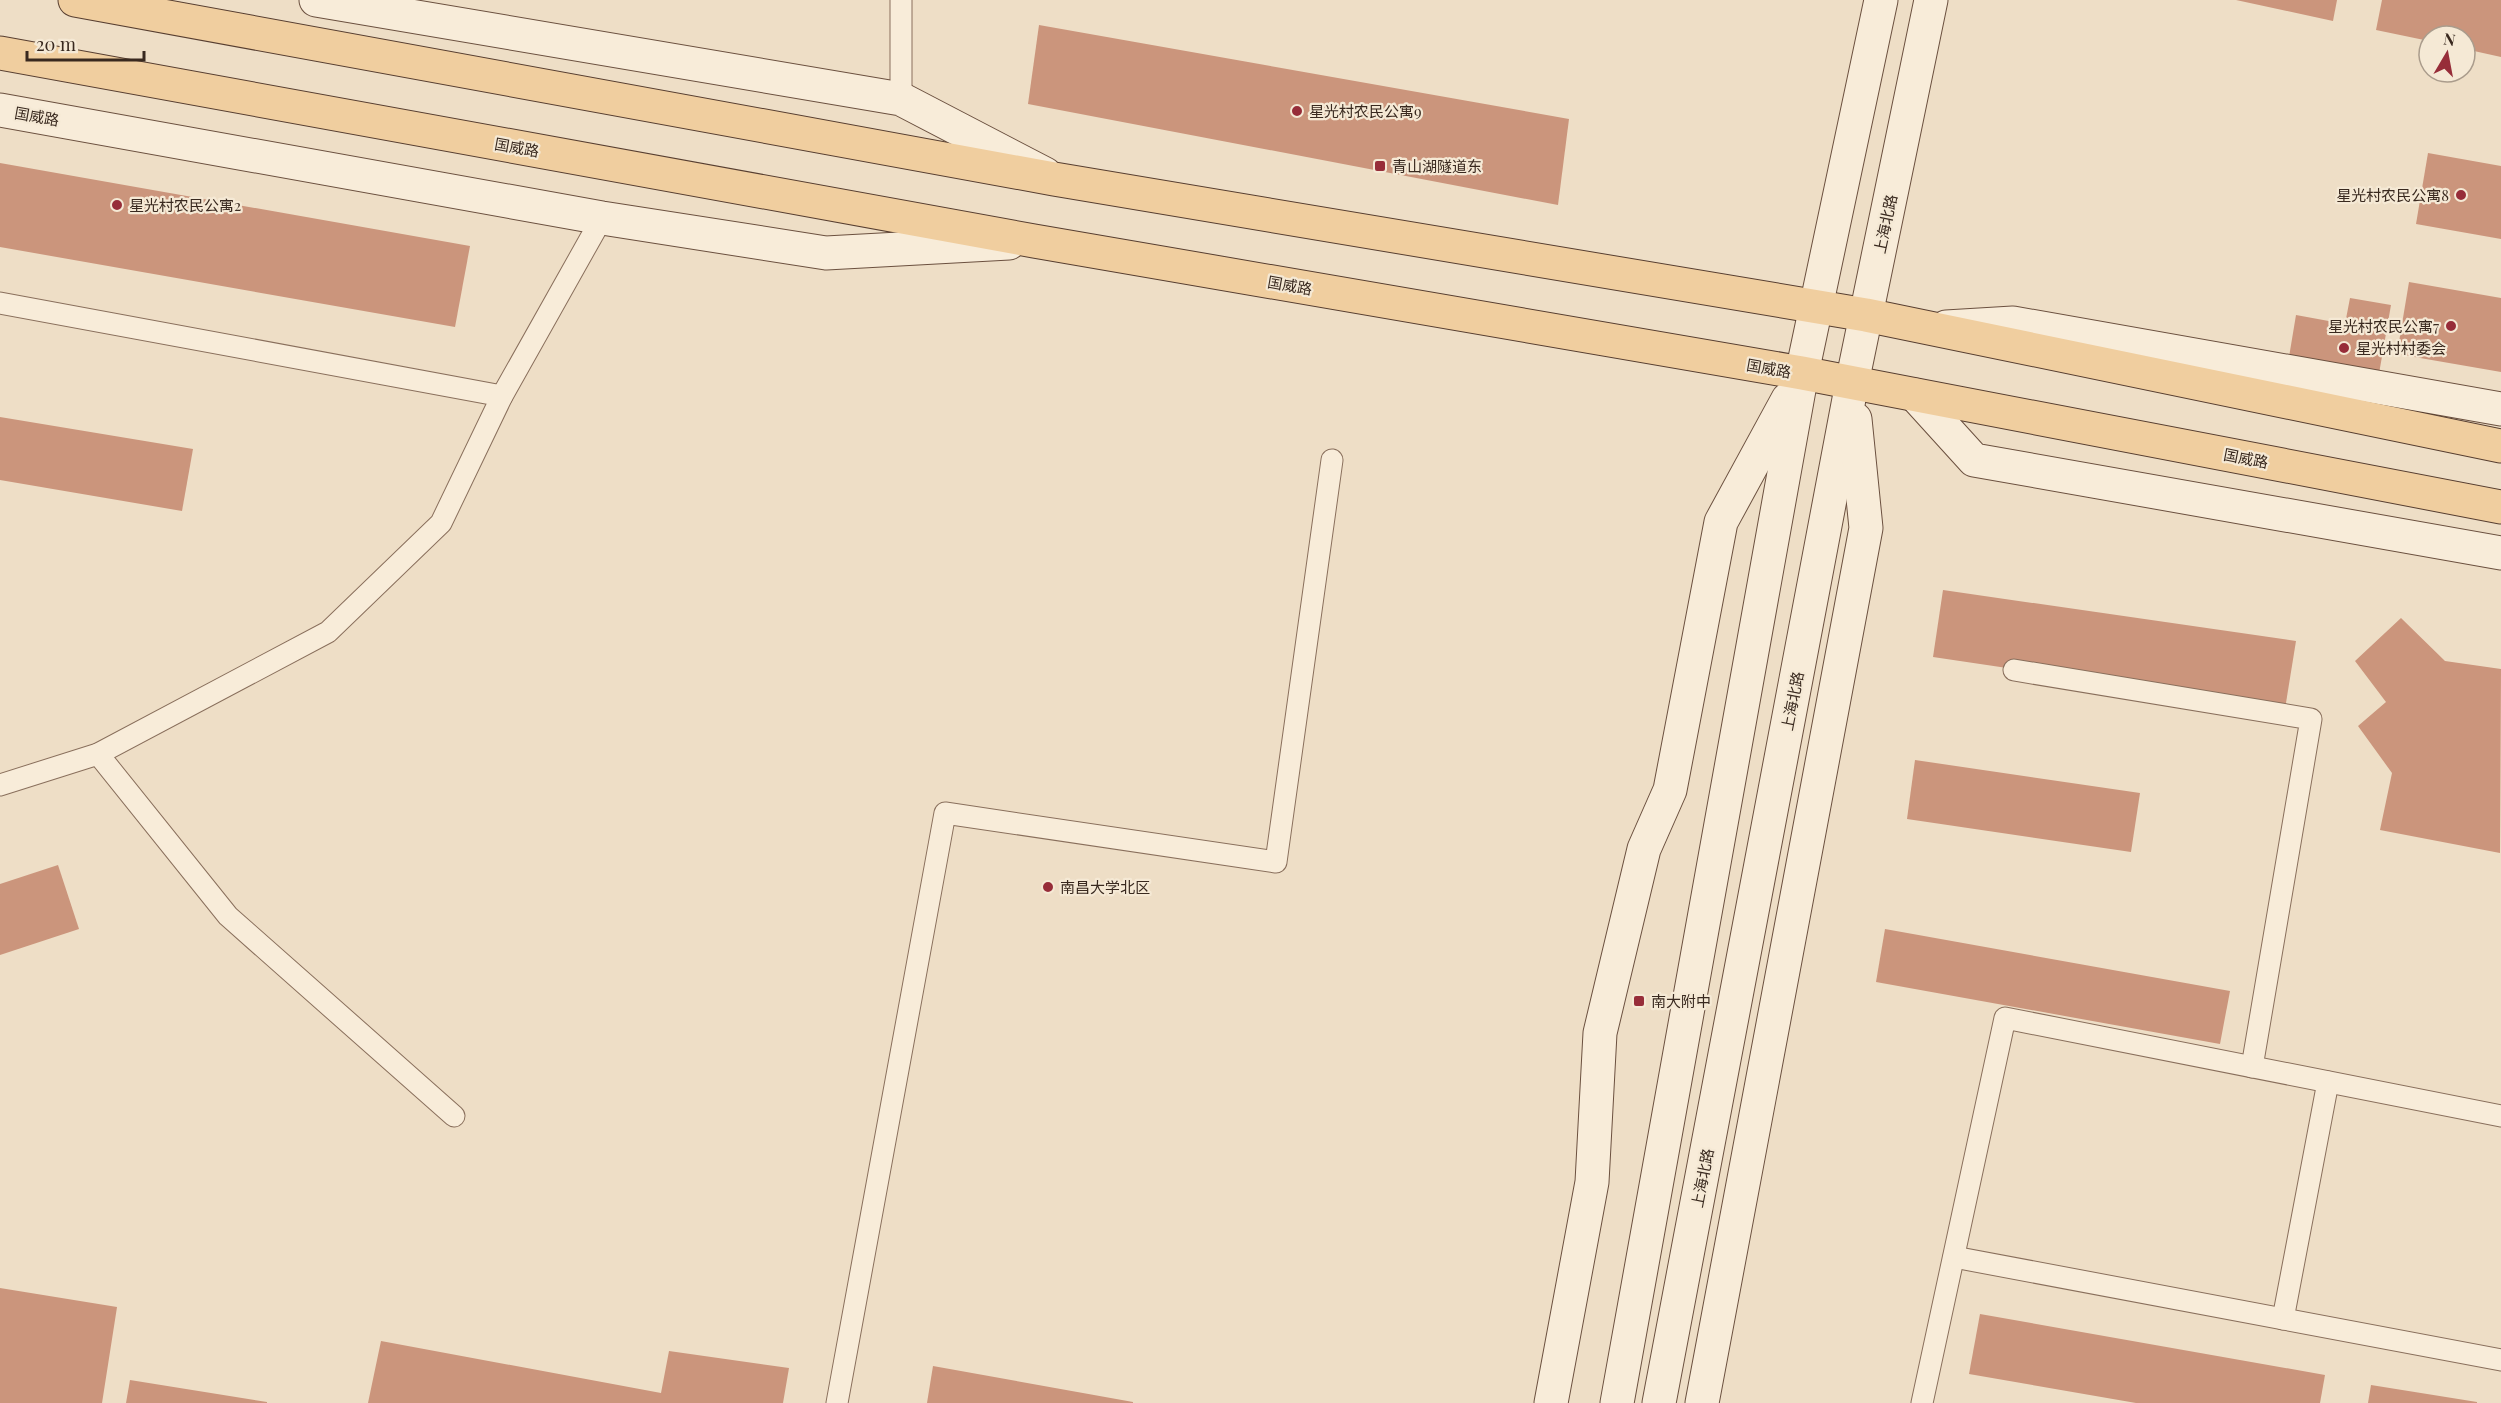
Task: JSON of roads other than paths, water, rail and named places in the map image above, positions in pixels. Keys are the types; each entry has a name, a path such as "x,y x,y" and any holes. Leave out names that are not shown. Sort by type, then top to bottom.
{"main road":[{"path":"75,0 1054,179 1866,315 2501,446"},
{"path":"316,0 902,99 1054,179"},
{"path":"1617,1403 1802,373 1881,0"},
{"name":"上海北路","path":"1659,1403 1852,383 1930,0"},
{"name":"国威路","path":"0,53 1034,241 1802,373 2501,507"},
{"name":"国威路","path":"0,110 602,218 826,253 1034,241"},
{"path":"1929,328 2013,323 2501,409"},
{"path":"1551,1403 1592,1182 1600,1033 1644,849 1670,790 1721,522 1802,373"},
{"path":"1702,1403 1866,528 1852,383"},
{"path":"1914,394 1974,460 2501,553"}],"lane":[{"path":"900,0 902,99"},
{"path":"0,785 98,754 328,632 441,523 502,396 602,218"},
{"path":"0,303 502,396"},
{"path":"837,1403 945,813 1276,862 1332,460"},
{"path":"2014,670 2311,719 2252,1067"},
{"path":"98,754 228,916 454,1116"},
{"path":"1922,1403 2006,1018 2501,1116"},
{"path":"2283,1319 2328,1082"},
{"path":"1953,1257 2501,1360"}],"place":[{"name":"星光村农民公寓9","path":"1297,111"},
{"name":"青山湖隧道东","path":"1380,166"},
{"name":"星光村农民公寓8","path":"2461,195"},
{"name":"星光村农民公寓2","path":"117,205"},
{"name":"星光村农民公寓7","path":"2451,326"},
{"name":"星光村村委会","path":"2344,348"},
{"name":"南昌大学北区","path":"1048,887"},
{"name":"南大附中","path":"1639,1001"}]}
